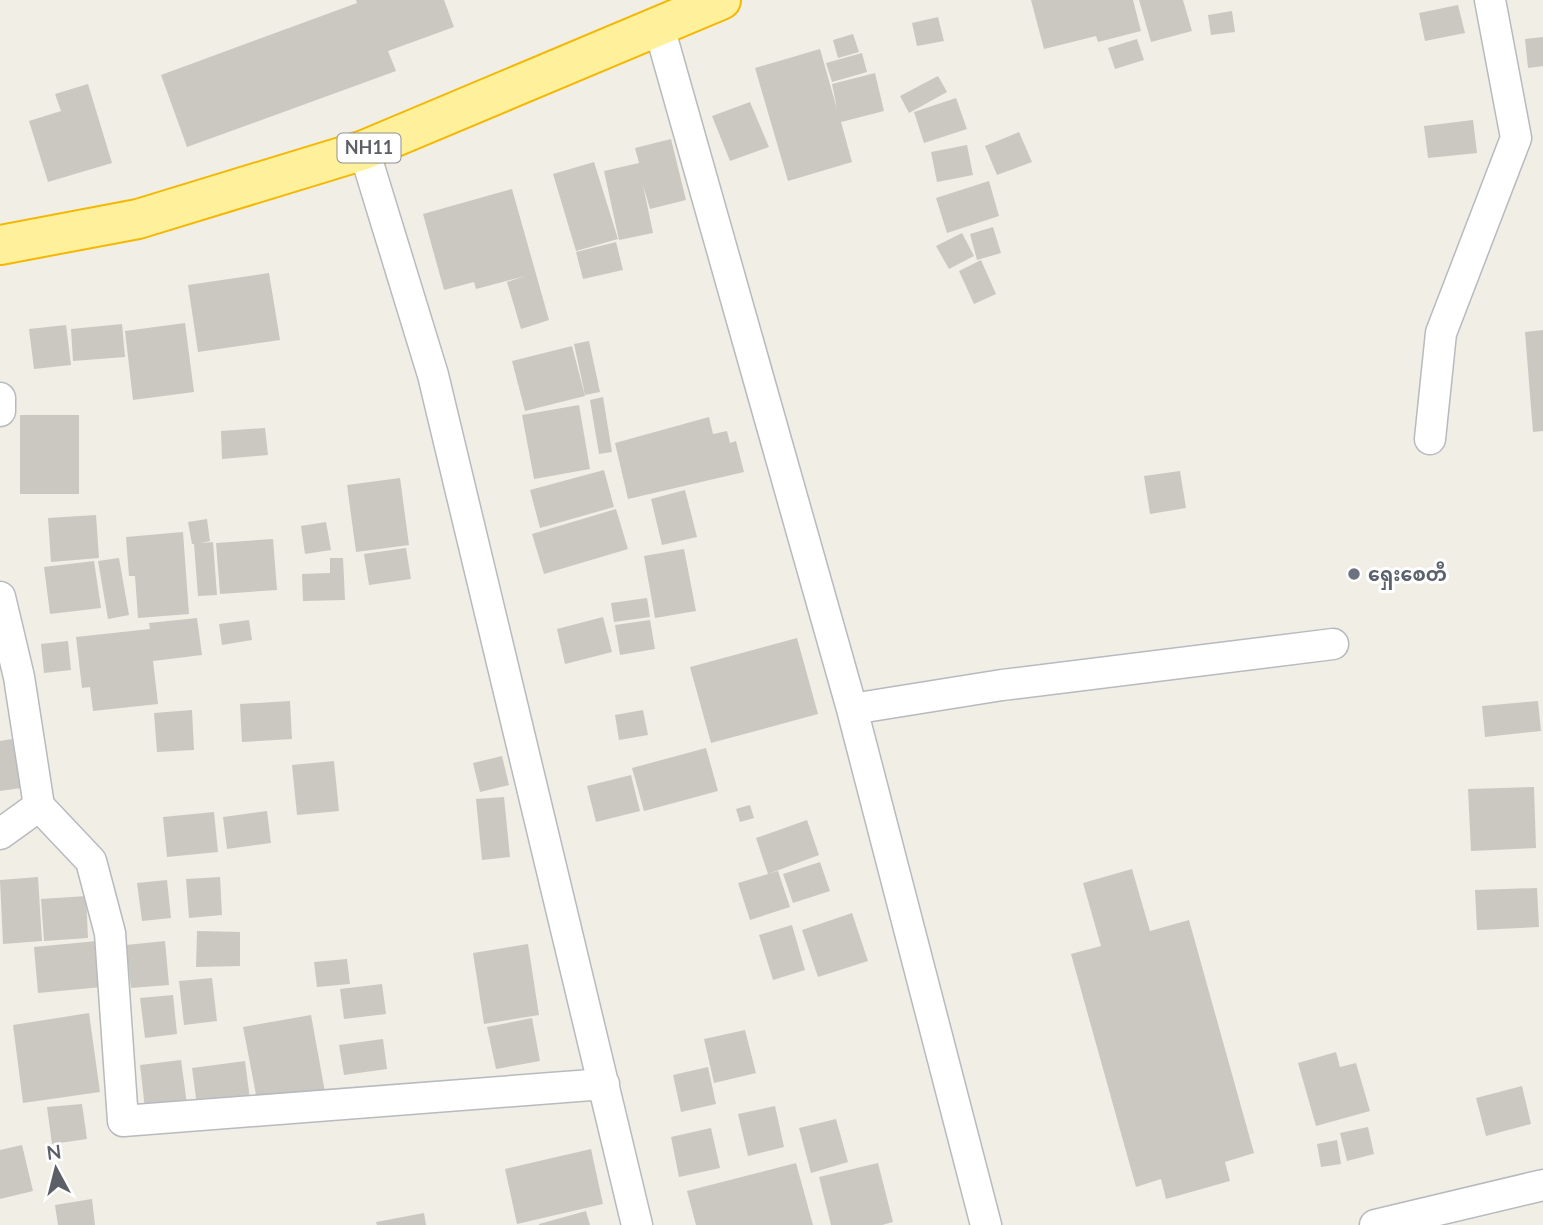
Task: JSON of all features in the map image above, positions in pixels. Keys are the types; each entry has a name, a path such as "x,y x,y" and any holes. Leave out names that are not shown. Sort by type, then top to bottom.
{"highway":[{"name":"NH11","path":"0,245 138,219 364,150 722,0"}],"street":[{"path":"1430,439 1441,333 1517,138 1490,0"},
{"path":"659,27 852,709 986,1225"},
{"path":"364,150 433,376 637,1225"},
{"path":"0,398 0,411"},
{"path":"0,597 19,677 39,806 91,861 110,933 123,1121 604,1084"},
{"path":"852,709 1002,685 1333,644"},
{"path":"0,834 39,806"},
{"path":"1375,1225 1543,1185"}],"building":[{"path":"356,0 444,0 454,27 388,51 396,71 187,147 161,75 357,3"},
{"path":"1031,0 1133,0 1141,31 1098,42 1096,36 1044,49"},
{"path":"1139,0 1183,0 1192,31 1151,42"},
{"path":"1458,5 1465,33 1425,41 1419,13"},
{"path":"1232,11 1235,32 1211,35 1208,15"},
{"path":"938,17 944,41 917,46 912,23"},
{"path":"853,34 859,52 838,58 833,40"},
{"path":"1543,37 1543,66 1528,68 1525,39"},
{"path":"1137,39 1144,60 1115,69 1108,48"},
{"path":"820,49 837,109 832,84 875,73 884,111 841,122 852,162 788,181 755,68"},
{"path":"862,53 867,72 832,82 826,63"},
{"path":"938,76 947,92 909,113 900,96"},
{"path":"88,84 112,163 48,182 29,121 61,111 55,94"},
{"path":"956,98 967,129 924,143 914,112"},
{"path":"750,102 769,147 730,161 712,116"},
{"path":"1473,120 1477,153 1428,158 1424,126"},
{"path":"1019,132 1032,162 997,175 985,146"},
{"path":"671,139 686,200 650,209 643,185 653,233 619,240 604,171 639,163 635,148"},
{"path":"967,145 973,175 937,182 931,152"},
{"path":"594,162 618,239 576,251 553,174"},
{"path":"989,181 999,216 947,233 936,198"},
{"path":"512,189 549,320 521,329 507,282 525,276 476,289 474,282 444,290 423,214"},
{"path":"993,227 1001,253 977,260 970,234"},
{"path":"962,233 974,256 949,269 936,246"},
{"path":"616,242 623,270 583,279 576,252"},
{"path":"981,260 996,294 974,304 959,271"},
{"path":"269,273 280,340 198,352 188,285"},
{"path":"185,323 194,392 133,400 125,331"},
{"path":"122,324 125,357 73,361 71,329"},
{"path":"66,325 71,365 34,369 29,329"},
{"path":"1543,330 1543,431 1533,432 1525,332"},
{"path":"589,341 600,392 585,395 574,344"},
{"path":"572,346 585,396 525,411 512,361"},
{"path":"603,397 612,452 599,454 590,400"},
{"path":"579,405 590,469 534,479 522,415"},
{"path":"20,415 79,415 79,494 20,494"},
{"path":"709,417 713,434 727,431 730,443 736,441 744,472 628,499 615,443"},
{"path":"265,428 268,455 222,459 221,431"},
{"path":"604,470 614,507 540,528 530,490"},
{"path":"1180,471 1186,508 1150,514 1144,476"},
{"path":"400,478 409,545 356,552 347,485"},
{"path":"685,490 697,537 662,545 651,499"},
{"path":"616,509 628,549 544,574 532,534"},
{"path":"96,515 99,558 51,562 48,518"},
{"path":"207,519 210,541 201,543 213,542 217,595 198,596 194,544 188,522"},
{"path":"326,522 331,550 305,554 301,526"},
{"path":"183,532 189,614 138,618 135,576 129,576 126,537"},
{"path":"273,539 277,590 220,594 216,543"},
{"path":"406,548 411,579 369,585 364,554"},
{"path":"684,549 696,611 655,618 644,556"},
{"path":"119,558 129,615 108,619 98,561"},
{"path":"330,558 343,558 345,600 303,601 302,574 330,573"},
{"path":"94,561 101,608 50,614 44,567"},
{"path":"647,598 650,617 614,622 611,603"},
{"path":"603,617 612,652 565,664 557,629"},
{"path":"197,618 202,655 153,661 158,704 93,711 90,687 82,688 76,637 150,629 149,623"},
{"path":"249,620 252,640 222,645 219,624"},
{"path":"650,620 655,649 620,655 615,625"},
{"path":"797,638 818,714 711,743 690,667"},
{"path":"68,641 71,670 44,673 41,644"},
{"path":"290,701 292,739 242,742 240,704"},
{"path":"1538,701 1541,731 1485,737 1482,706"},
{"path":"192,710 194,750 157,752 154,713"},
{"path":"643,710 648,735 619,740 615,715"},
{"path":"12,739 21,788 0,791 0,741"},
{"path":"706,748 718,791 644,811 632,768"},
{"path":"502,756 509,785 480,792 473,763"},
{"path":"334,761 339,811 297,815 292,765"},
{"path":"631,775 640,811 596,822 587,786"},
{"path":"1534,787 1536,848 1471,851 1468,789"},
{"path":"504,797 510,857 482,860 476,799"},
{"path":"750,805 754,818 740,822 736,809"},
{"path":"267,811 271,843 227,849 223,817"},
{"path":"214,812 218,852 167,857 163,817"},
{"path":"807,820 819,855 768,874 756,838"},
{"path":"820,862 830,891 793,903 783,874"},
{"path":"1132,869 1150,931 1189,920 1254,1153 1225,1162 1230,1181 1166,1199 1161,1179 1136,1187 1071,954 1101,946 1083,883"},
{"path":"778,871 790,907 750,920 738,883"},
{"path":"38,877 42,941 3,944 0,880"},
{"path":"220,877 222,915 189,918 186,879"},
{"path":"167,880 171,918 142,921 137,883"},
{"path":"1537,888 1539,927 1477,930 1475,890"},
{"path":"86,896 88,938 44,941 41,899"},
{"path":"852,913 868,961 818,977 802,930"},
{"path":"792,925 805,970 773,980 759,935"},
{"path":"197,931 240,932 240,966 196,967"},
{"path":"97,941 102,987 38,993 34,947"},
{"path":"165,941 169,985 131,988 126,945"},
{"path":"528,944 539,1015 484,1024 473,953"},
{"path":"347,959 350,984 317,987 314,962"},
{"path":"212,978 217,1021 184,1025 179,981"},
{"path":"382,984 386,1014 344,1019 340,989"},
{"path":"173,995 177,1034 145,1038 140,998"},
{"path":"89,1013 100,1092 23,1103 13,1025"},
{"path":"311,1015 325,1092 258,1105 243,1027"},
{"path":"532,1018 540,1061 496,1069 487,1027"},
{"path":"745,1030 756,1073 714,1083 704,1039"},
{"path":"383,1039 387,1069 344,1075 339,1045"},
{"path":"1336,1052 1340,1067 1356,1063 1370,1111 1316,1126 1298,1063"},
{"path":"181,1060 187,1104 145,1109 140,1065"},
{"path":"245,1061 251,1107 198,1113 192,1068"},
{"path":"708,1067 716,1104 681,1112 673,1075"},
{"path":"1522,1086 1531,1124 1486,1136 1476,1098"},
{"path":"82,1104 87,1139 52,1144 47,1107"},
{"path":"775,1106 784,1147 748,1156 738,1114"},
{"path":"836,1119 848,1162 811,1173 799,1128"},
{"path":"1368,1127 1374,1154 1347,1161 1340,1133"},
{"path":"711,1128 720,1168 679,1177 671,1137"},
{"path":"1337,1140 1341,1164 1321,1167 1317,1144"},
{"path":"22,1145 33,1191 0,1199 0,1150"},
{"path":"591,1149 603,1204 517,1224 505,1169"},
{"path":"796,1163 813,1225 696,1225 687,1191"},
{"path":"878,1163 893,1222 882,1225 831,1225 819,1177"},
{"path":"92,1199 95,1225 58,1225 55,1205"},
{"path":"586,1211 590,1225 539,1225 539,1224"},
{"path":"424,1213 426,1225 377,1225 376,1222"}],"place":[{"name":"ရှေးစေတီ","path":"1354,574"}]}
